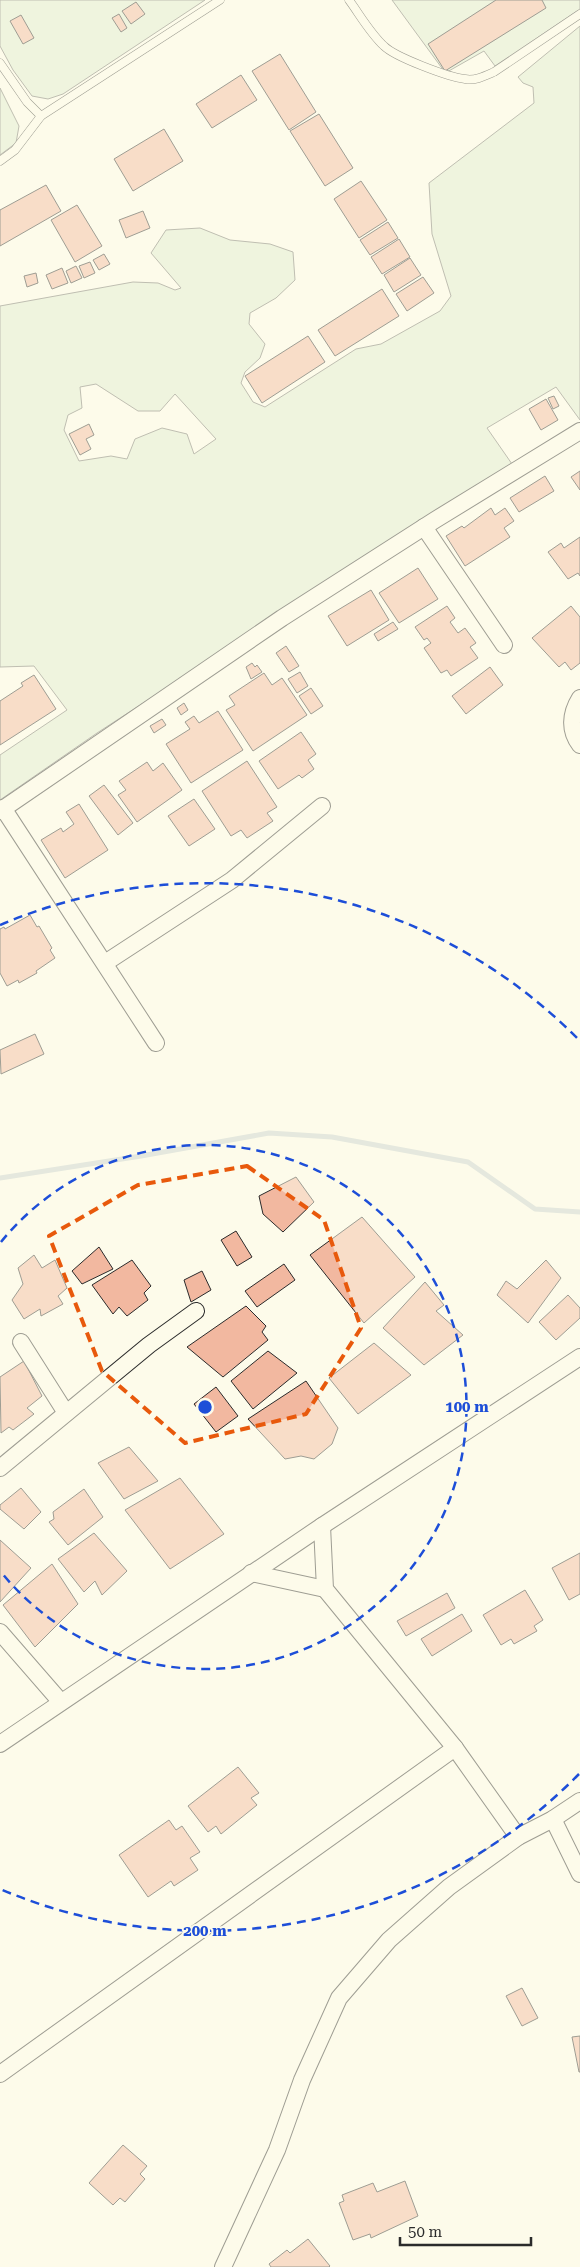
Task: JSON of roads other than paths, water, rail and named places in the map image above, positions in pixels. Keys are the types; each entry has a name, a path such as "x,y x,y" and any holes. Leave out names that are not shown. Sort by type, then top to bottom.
{"street":[{"path":"156,1043 105,963 2,810 282,618 424,527 580,431"},
{"path":"424,527 504,645"},
{"path":"580,698 573,711 572,720 572,732 580,745"},
{"path":"105,963 232,880 322,806"},
{"path":"0,1468 149,1345 196,1311"},
{"path":"21,1342 66,1413"},
{"path":"0,1744 60,1701 251,1573 580,1357"},
{"path":"322,1526 326,1589 455,1748 518,1837"},
{"path":"251,1573 326,1589"},
{"path":"0,1632 60,1701"},
{"path":"0,2074 455,1748"},
{"path":"223,2267 277,2150 302,2080 339,1998 389,1940 449,1887 518,1837 580,1802"},
{"path":"552,1819 580,1874"}],"lane":[{"path":"0,161 15,150 41,116 220,0"},
{"path":"349,0 374,35 392,52 407,60 464,79 482,78 494,72 580,14"},
{"path":"0,63 26,102 41,116"}],"waterway":[{"path":"0,1178 141,1156 269,1133 332,1137 468,1162 535,1209 580,1212"}]}
